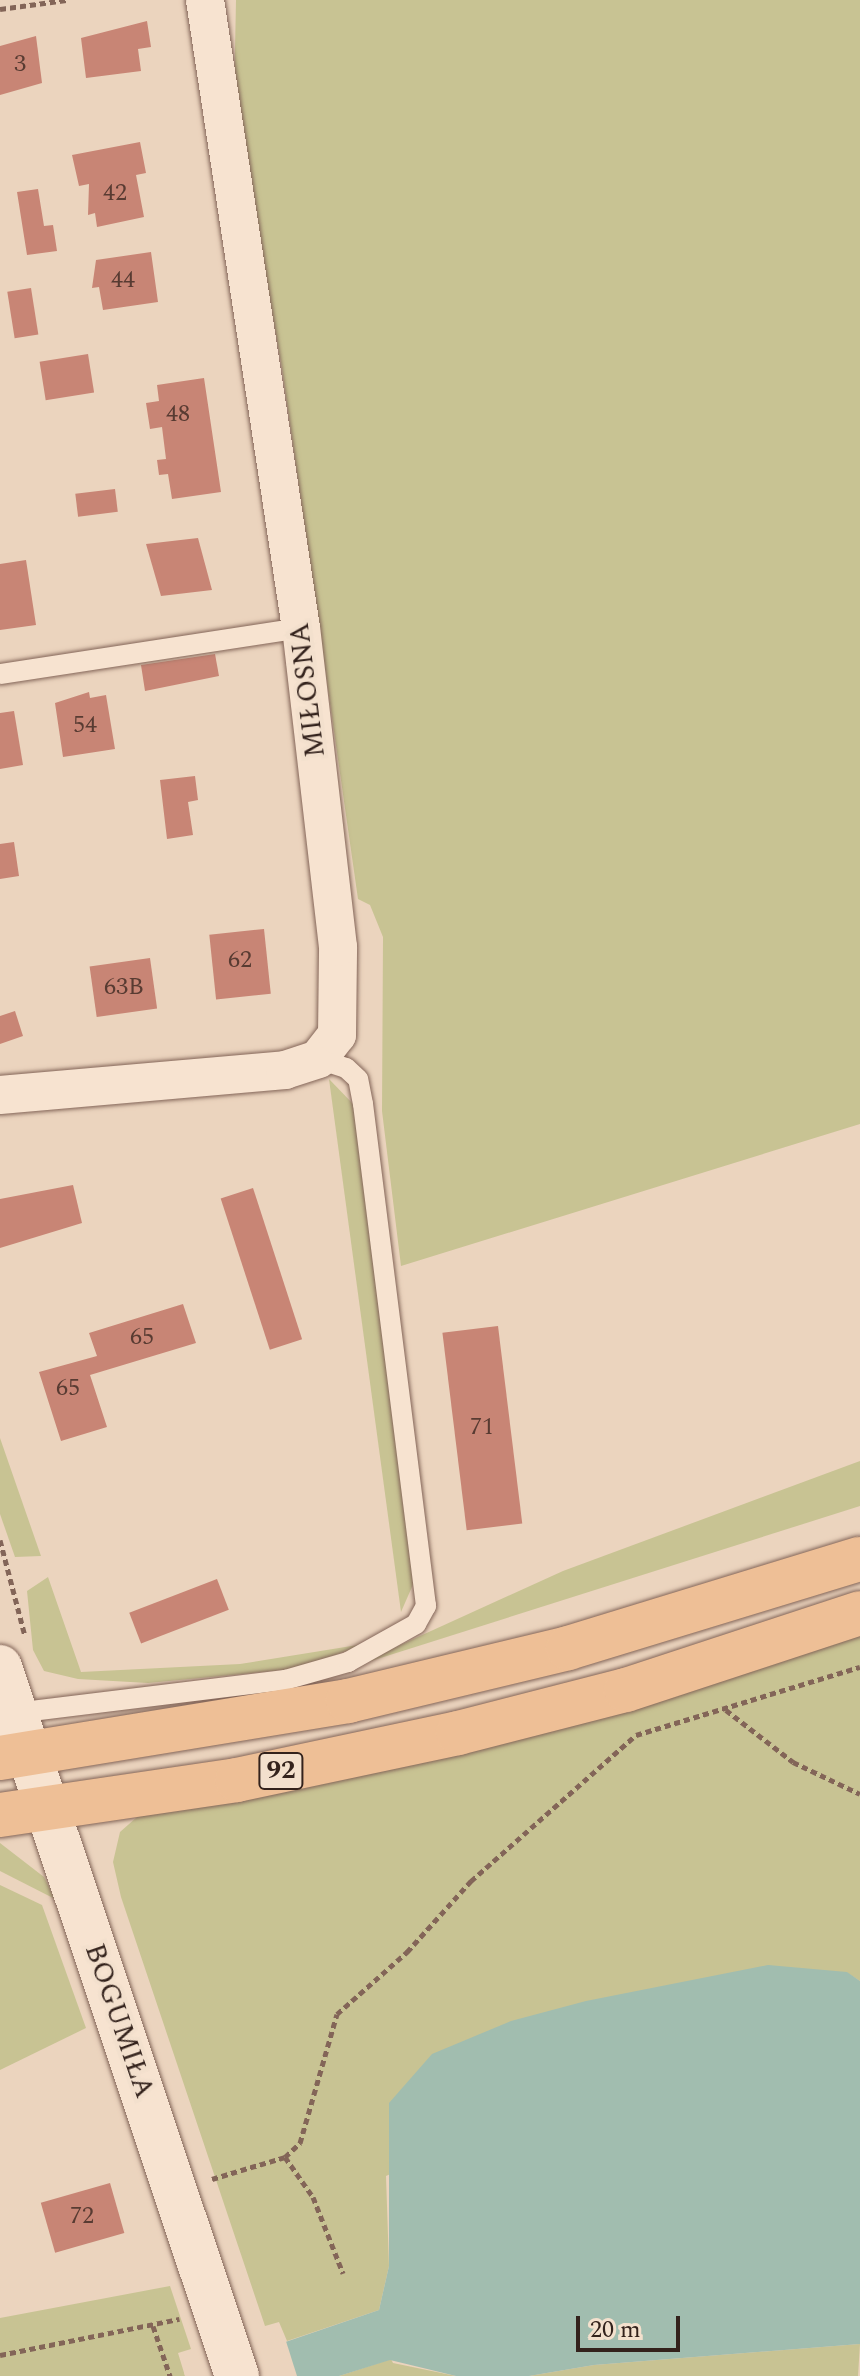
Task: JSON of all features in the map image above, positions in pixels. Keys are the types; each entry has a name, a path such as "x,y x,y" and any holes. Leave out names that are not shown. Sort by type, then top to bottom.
{"main road":[{"name":"92","path":"14,1756 257,1720 450,1677 860,1559"},
{"name":"92","path":"0,1815 237,1780 513,1720 860,1613"},
{"name":"BOGUMIŁA","path":"13,1654 14,1756 47,1809 226,2341"}],"street":[{"name":"MIŁOSNA","path":"205,0 301,628 341,993 337,1035 318,1059"},
{"path":"0,1095 222,1079 318,1059"}],"lane":[{"path":"0,674 301,628"},
{"path":"15,1713 285,1680 348,1662 416,1624 426,1606 363,1104 358,1079 346,1068 318,1059"}],"path":[{"path":"0,9 66,0"},
{"path":"0,1540 13,1654"},
{"path":"176,2190 285,2157 300,2143 337,2014 407,1952 471,1881 636,1735 860,1667"},
{"path":"725,1710 793,1762 860,1794"},
{"path":"285,2157 313,2197 343,2273"},
{"path":"153,2326 170,2376"},
{"path":"0,2355 153,2326 226,2341"}],"shaded area":[{"path":"236,0 860,0 860,1124 401,1266 382,1111 383,937 370,905 358,899 282,368 234,102"},
{"path":"329,1079 355,1106 415,1580 401,1612"},
{"path":"0,1438 41,1556 15,1557 0,1514"},
{"path":"860,1461 860,1506 352,1667 563,1571"},
{"path":"48,1577 81,1672 240,1664 370,1643 294,1669 148,1683 78,1679 44,1671 33,1650 27,1591"},
{"path":"860,1625 860,1981 846,1972 386,2176 389,2266 379,2310 287,2341 279,2322 265,2326 121,1897 113,1862 120,1832 137,1817"},
{"path":"0,1843 44,1877 55,1899 0,1871"},
{"path":"0,1885 42,1905 86,2028 0,2070"},
{"path":"768,1965 847,1972 860,1981 860,2344 594,2365 529,2376 456,2376 390,2360 339,2376 186,2376 379,2310 389,2266 389,2103 432,2054 511,2021 586,2001"},
{"path":"170,2286 191,2349 178,2353 185,2376 0,2376 0,2318"},
{"path":"860,2344 858,2376 529,2376 594,2365"},
{"path":"391,2359 393,2363 456,2376 339,2376"}],"pier":[{"path":"285,2338 297,2376 185,2376 184,2372"}],"building":[{"path":"147,21 151,47 138,49 141,71 86,78 81,38"},
{"path":"36,36 42,83 0,95 0,46"},
{"path":"140,142 146,173 136,175 144,217 97,227 95,213 88,215 89,184 79,186 72,155"},
{"path":"38,189 44,226 53,225 57,251 27,255 17,192"},
{"path":"151,252 158,302 103,310 99,287 92,288 96,260"},
{"path":"31,288 38,334 15,338 7,292"},
{"path":"88,354 94,393 46,400 40,362"},
{"path":"204,378 221,492 172,499 168,474 159,475 157,460 166,459 162,427 150,429 146,403 159,401 157,385"},
{"path":"115,489 118,512 78,517 75,494"},
{"path":"198,538 212,590 161,596 146,544"},
{"path":"26,560 36,625 0,630 0,564"},
{"path":"215,654 219,676 145,691 141,665"},
{"path":"89,692 90,698 106,695 115,749 63,757 55,703"},
{"path":"14,711 23,765 0,769 0,713"},
{"path":"195,776 198,800 188,802 193,835 167,839 160,780"},
{"path":"14,842 19,876 0,879 0,844"},
{"path":"264,929 271,994 216,999 209,935"},
{"path":"150,958 157,1009 97,1017 90,966"},
{"path":"15,1011 23,1036 0,1044 0,1016"},
{"path":"73,1185 82,1223 0,1248 0,1199"},
{"path":"253,1188 302,1339 270,1350 221,1199"},
{"path":"183,1304 196,1343 90,1375 107,1427 61,1441 39,1372 97,1356 89,1333"},
{"path":"498,1326 522,1524 467,1530 442,1333"},
{"path":"217,1579 229,1610 141,1643 129,1613"},
{"path":"110,2183 124,2233 55,2253 41,2203"}]}
